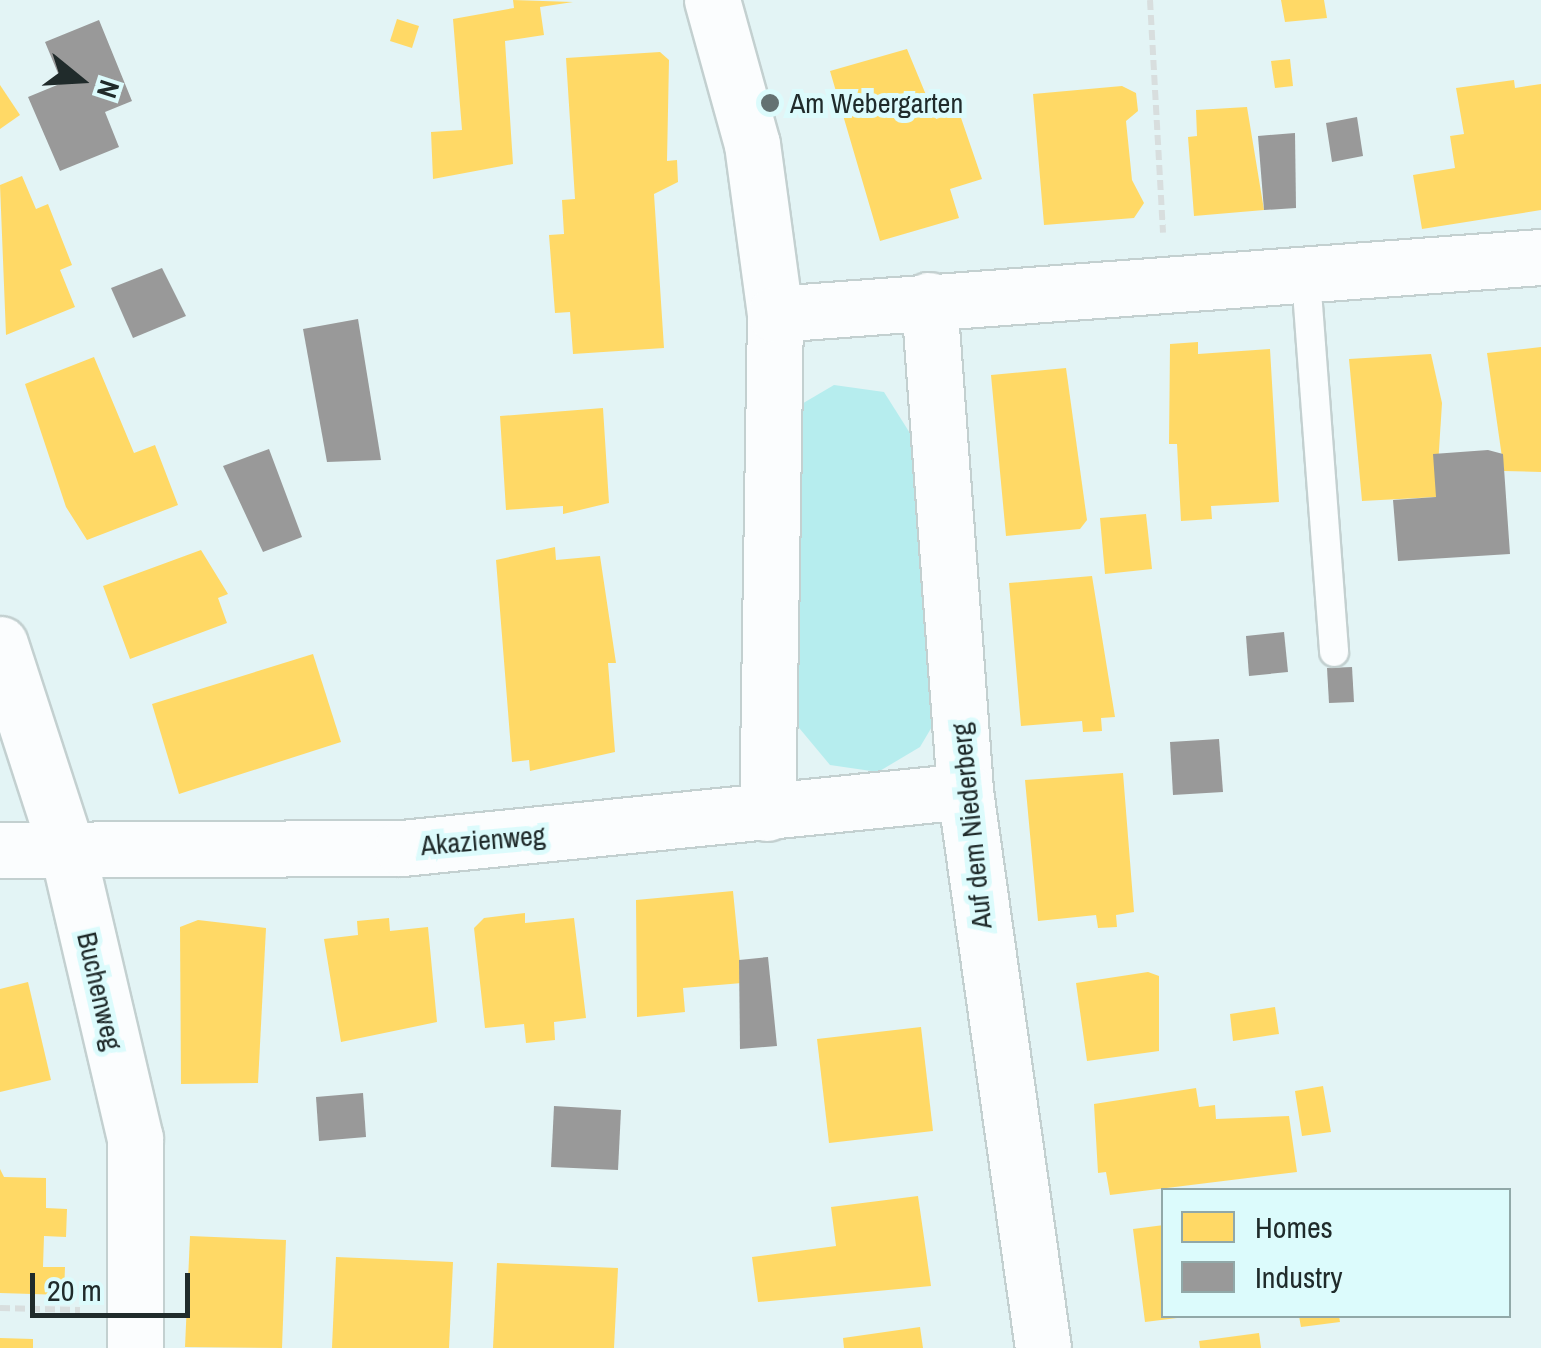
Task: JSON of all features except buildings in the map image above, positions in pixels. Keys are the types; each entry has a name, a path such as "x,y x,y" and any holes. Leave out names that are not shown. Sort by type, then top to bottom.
{"street":[{"path":"712,0 752,144 775,314 767,812"},
{"path":"775,314 929,300 1167,290 1541,257"},
{"name":"Auf dem Niederberg","path":"929,300 965,791 1043,1348"},
{"name":"Buchenweg","path":"0,644 68,853 135,1138 135,1330"},
{"name":"Akazienweg","path":"0,850 68,853 402,848 965,791"}],"lane":[{"path":"1306,278 1334,652"}],"path":[{"path":"1150,0 1167,290"},
{"path":"0,1308 135,1330"}],"shaded area":[{"path":"834,385 884,392 913,438 933,725 920,747 878,772 830,765 790,717 800,405"}],"place":[{"name":"Am Webergarten","path":"770,103"}]}
